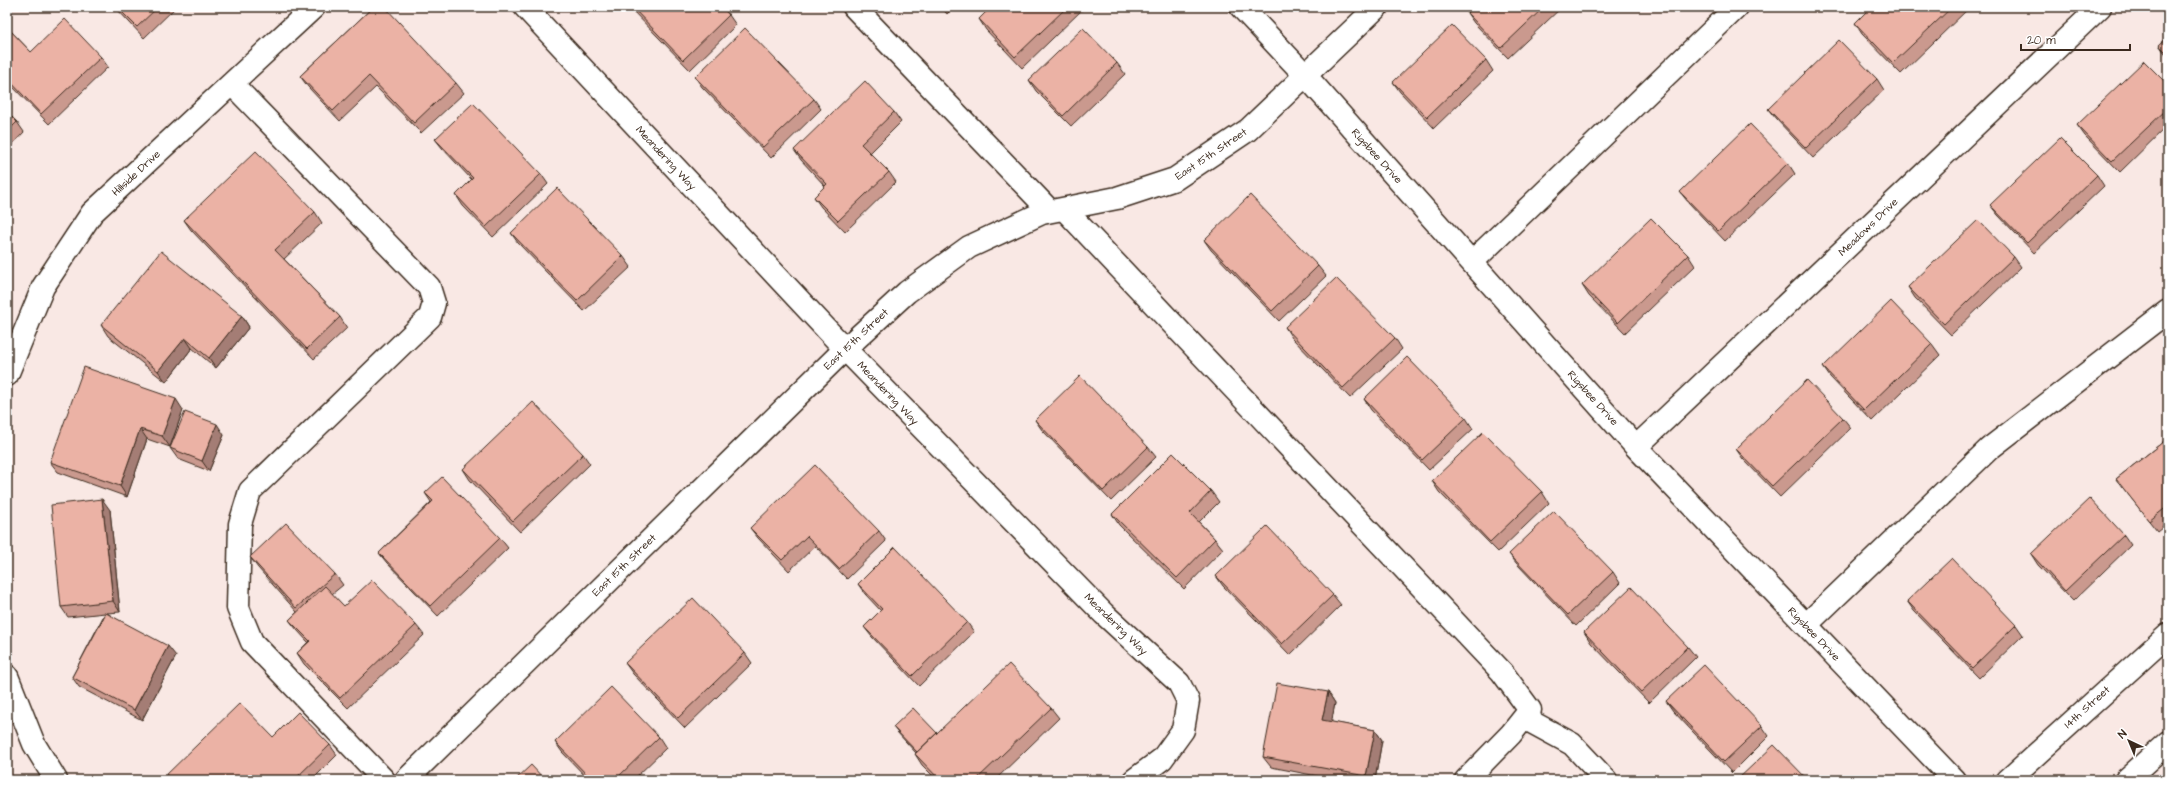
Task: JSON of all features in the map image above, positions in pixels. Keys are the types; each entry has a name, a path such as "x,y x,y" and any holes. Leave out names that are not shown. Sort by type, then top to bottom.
{"street":[{"name":"Hillside Drive","path":"7,375 43,287 92,213 314,7"},
{"name":"Meandering Way","path":"525,7 845,349 1104,614 1179,683 1188,701 1183,730 1162,759 1134,780"},
{"path":"854,7 1057,210 1502,672 1530,710 1511,734 1466,780"},
{"name":"Rigsbee Drive","path":"1241,7 1305,75 1636,447 1954,780"},
{"name":"East 15th Street","path":"406,780 845,349 907,292 969,247 1042,213 1117,198 1174,179 1248,130 1377,7"},
{"path":"1472,262 1737,7"},
{"name":"Meadows Drive","path":"1636,447 2100,7"},
{"path":"232,84 429,287 434,303 430,317 250,491 240,524 238,608 252,642 384,780"},
{"path":"1806,625 1989,449 2168,311"},
{"name":"14th Street","path":"2008,780 2168,635"},
{"path":"7,676 34,744 56,780"},
{"path":"1524,718 1572,744 1606,780"},
{"path":"2126,780 2168,742"}],"building":[{"path":"117,7 158,7 137,27"},
{"path":"373,7 385,7 456,83 414,123 369,76 333,111 300,76"},
{"path":"632,7 722,7 729,15 683,60"},
{"path":"991,7 1067,7 1015,57 979,19"},
{"path":"1473,7 1544,7 1501,48 1467,13"},
{"path":"1871,7 1952,7 1893,63 1855,23"},
{"path":"65,19 101,57 41,114 7,78 7,27 31,52"},
{"path":"1452,25 1486,60 1427,117 1393,82"},
{"path":"745,28 814,99 763,147 695,77"},
{"path":"1083,28 1117,63 1063,116 1029,80"},
{"path":"2168,37 2168,54 2159,45"},
{"path":"1839,40 1877,79 1806,148 1768,109"},
{"path":"2144,61 2168,85 2168,108 2112,161 2077,125"},
{"path":"865,81 894,112 861,144 889,172 838,221 814,197 827,184 794,150"},
{"path":"473,103 541,174 486,227 456,195 473,178 435,139"},
{"path":"7,112 17,122 7,132"},
{"path":"1750,124 1788,163 1718,231 1680,192"},
{"path":"2060,138 2097,175 2027,243 1990,205"},
{"path":"256,151 315,212 275,250 340,317 307,349 184,220"},
{"path":"557,188 623,256 577,301 511,233"},
{"path":"1250,195 1318,266 1272,311 1204,240"},
{"path":"1651,218 1688,255 1618,323 1582,285"},
{"path":"1978,220 2014,257 1944,324 1908,287"},
{"path":"161,251 242,316 209,358 185,338 158,371 101,325"},
{"path":"1336,278 1395,338 1343,388 1285,327"},
{"path":"1891,301 1932,344 1864,410 1823,367"},
{"path":"1407,357 1466,418 1422,460 1364,399"},
{"path":"84,367 176,399 162,436 140,429 120,486 50,462"},
{"path":"1080,376 1148,447 1103,491 1035,420"},
{"path":"1807,380 1843,418 1772,486 1736,449"},
{"path":"533,402 583,454 513,521 463,469"},
{"path":"185,412 217,424 202,461 170,448"},
{"path":"1483,432 1542,492 1490,542 1432,481"},
{"path":"2168,438 2168,506 2149,521 2116,479"},
{"path":"1173,453 1211,491 1190,513 1215,539 1177,578 1112,514"},
{"path":"815,465 879,531 839,569 807,536 782,560 750,528"},
{"path":"442,477 500,538 430,606 379,553 433,501 425,493"},
{"path":"2090,498 2124,535 2065,591 2031,554"},
{"path":"102,499 113,601 61,607 51,505"},
{"path":"1554,511 1613,572 1568,615 1509,554"},
{"path":"286,523 335,574 296,608 250,557"},
{"path":"1267,526 1333,595 1282,644 1216,576"},
{"path":"895,547 967,622 912,676 864,627 882,609 858,584"},
{"path":"1952,558 2016,625 1972,668 1907,601"},
{"path":"372,580 416,625 340,698 297,653 310,641 289,620 325,586 344,606"},
{"path":"1631,587 1688,647 1641,692 1584,632"},
{"path":"693,598 745,653 678,718 625,663"},
{"path":"106,613 168,646 134,710 72,677"},
{"path":"1009,664 1051,708 976,780 940,780 915,754"},
{"path":"1704,665 1762,726 1724,762 1666,701"},
{"path":"1277,683 1328,692 1322,720 1375,730 1366,776 1263,757"},
{"path":"611,687 659,737 615,780 592,780 555,742"},
{"path":"240,703 273,737 298,712 330,745 294,780 161,780"},
{"path":"913,708 937,733 917,752 893,727"},
{"path":"1774,745 1808,780 1737,780"},
{"path":"531,765 545,780 515,780"}]}
